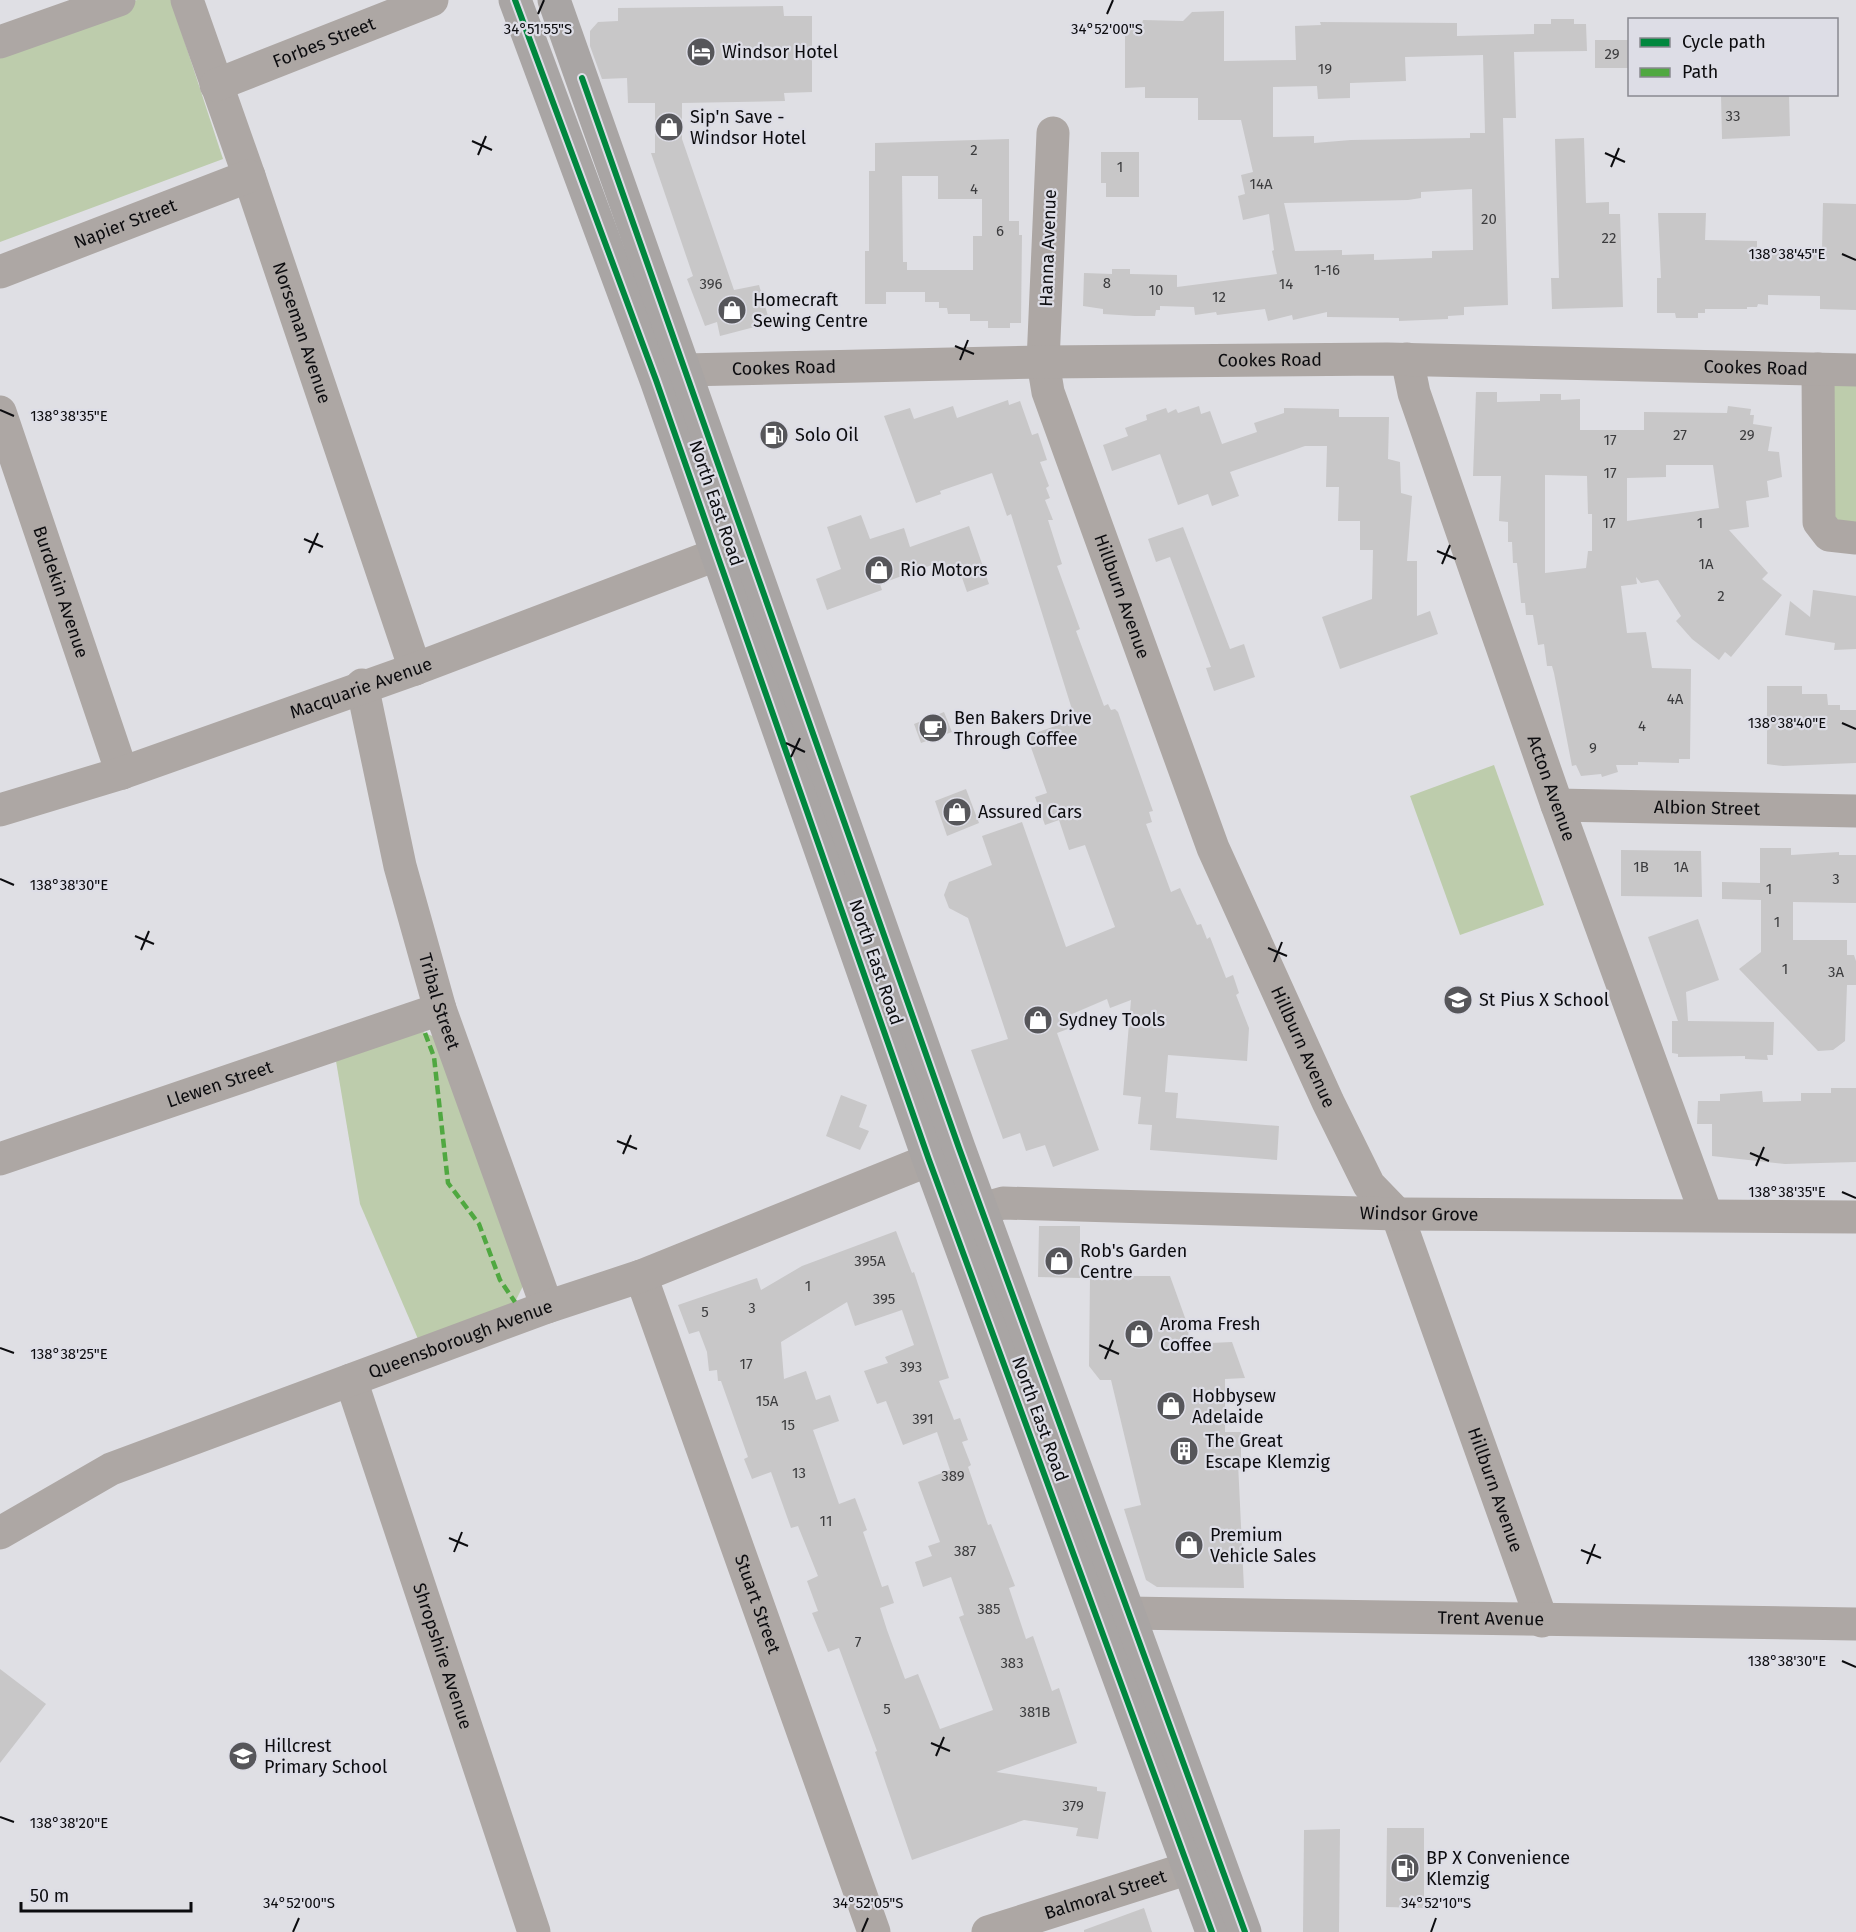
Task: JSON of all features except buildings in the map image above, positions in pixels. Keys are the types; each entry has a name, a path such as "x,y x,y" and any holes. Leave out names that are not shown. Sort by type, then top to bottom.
{"highway":[{"name":"North East Road","path":"515,0 670,375"},
{"name":"North East Road","path":"554,0 670,375 732,549 959,1148 1127,1613 1203,1862 1212,1932"},
{"name":"North East Road","path":"732,549 929,1160 1096,1623 1203,1862 1245,1932"},
{"path":"929,1160 959,1148"},
{"path":"952,1221 981,1209"},
{"path":"1096,1623 1127,1613"}],"street":[{"path":"0,42 119,0"},
{"name":"Norseman Avenue","path":"187,0 249,176 415,669"},
{"name":"Forbes Street","path":"216,85 432,0"},
{"name":"Hanna Avenue","path":"1043,362 1053,133"},
{"name":"Napier Street","path":"0,272 249,176"},
{"name":"Cookes Road","path":"670,375 1043,362 1407,359 1856,370"},
{"name":"Acton Avenue","path":"1407,359 1414,393 1557,805 1706,1214"},
{"name":"Hillburn Avenue","path":"1043,362 1048,392 1213,848 1369,1185 1397,1214 1542,1621"},
{"path":"1818,369 1819,522 1829,535 1856,538"},
{"name":"Burdekin Avenue","path":"0,412 8,461 122,773"},
{"name":"Macquarie Avenue","path":"0,810 122,773 415,669 732,549"},
{"name":"Tribal Street","path":"362,686 400,866 440,1009 547,1307"},
{"name":"Albion Street","path":"1557,805 1856,810"},
{"name":"Llewen Street","path":"0,1159 440,1009"},
{"name":"Queensborough Avenue","path":"0,1533 111,1469 547,1307 641,1275 929,1160"},
{"name":"Windsor Grove","path":"981,1209 1009,1203 1397,1214 1706,1214 1856,1217"},
{"name":"Stuart Street","path":"641,1275 874,1932"},
{"name":"Shropshire Avenue","path":"351,1380 534,1932"},
{"name":"Trent Avenue","path":"1127,1613 1856,1624"},
{"name":"Balmoral Street","path":"988,1932 1203,1862"}],"green space":[{"path":"137,0 171,0 223,159 0,242 0,49"},
{"path":"1856,377 1856,522 1841,522 1829,516 1829,381"},
{"path":"1494,765 1544,905 1460,935 1410,796"},
{"path":"418,1030 437,1038 525,1282 515,1302 418,1339 360,1204 336,1061"}],"marked path":[{"path":"425,1033 434,1057 448,1183 479,1224 500,1280 515,1302"}],"cycle path":[{"path":"515,0 656,380 929,1160 1212,1932"},
{"path":"582,78 959,1148 1245,1932"}],"place":[{"name":"Windsor Hotel","path":"701,52"},
{"name":"Sip'n Save - Windsor Hotel","path":"669,127"},
{"name":"Homecraft Sewing Centre","path":"732,310"},
{"name":"Solo Oil","path":"774,435"},
{"name":"Rio Motors","path":"879,570"},
{"name":"Ben Bakers Drive Through Coffee","path":"933,728"},
{"name":"Assured Cars","path":"957,812"},
{"name":"St Pius X School","path":"1458,1000"},
{"name":"Sydney Tools","path":"1038,1020"},
{"name":"Rob's Garden Centre","path":"1059,1261"},
{"name":"Aroma Fresh Coffee","path":"1139,1334"},
{"name":"Hobbysew Adelaide","path":"1171,1406"},
{"name":"The Great Escape Klemzig","path":"1184,1451"},
{"name":"Premium Vehicle Sales","path":"1189,1545"},
{"name":"Hillcrest Primary School","path":"243,1756"},
{"name":"BP X Convenience Klemzig","path":"1405,1868"}]}
